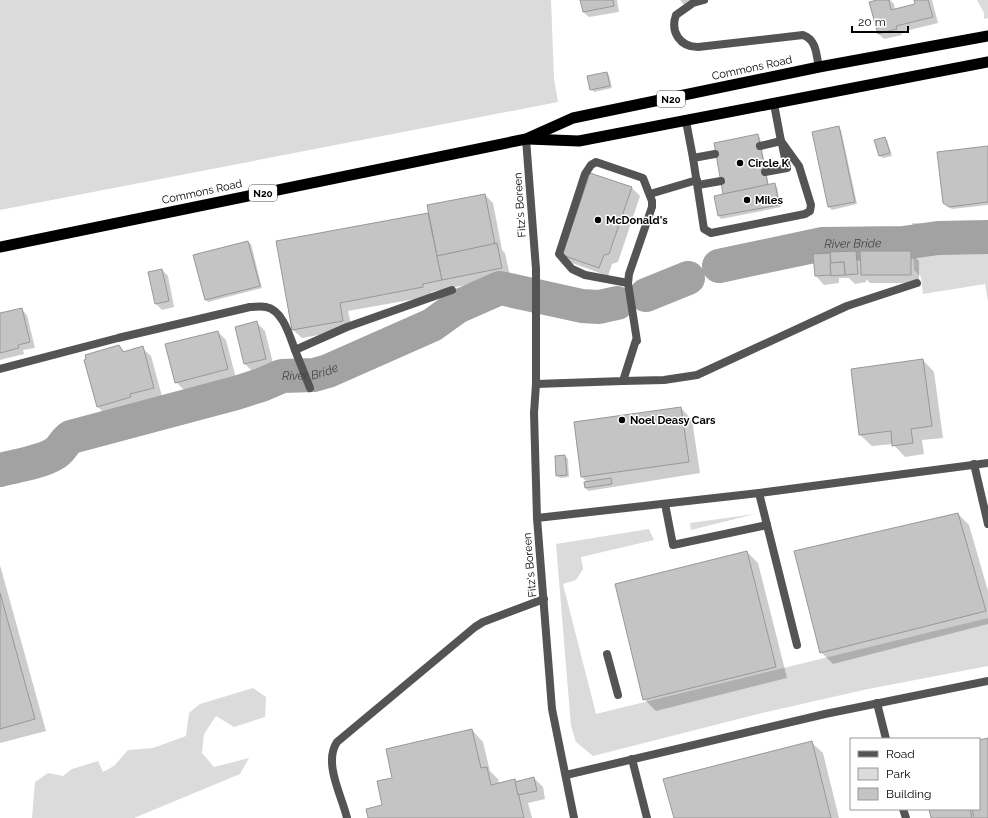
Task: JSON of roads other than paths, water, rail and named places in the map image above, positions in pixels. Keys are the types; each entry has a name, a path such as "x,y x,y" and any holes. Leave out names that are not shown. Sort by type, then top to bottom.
{"highway":[{"name":"Commons Road","path":"0,247 526,139 573,118 819,67 988,36"},
{"name":"Commons Road","path":"526,139 579,141 988,62"}],"street":[{"path":"704,0 693,2 676,15 674,29 676,35 686,45 698,47 803,35 810,38 813,42 819,67"},
{"path":"765,172 787,168 774,104"},
{"path":"686,121 698,182 704,229 711,233 805,214 810,211 811,205 799,166 781,141"},
{"name":"Fitz's Boreen","path":"526,139 536,268 536,384 534,413 537,518 552,709 574,818"},
{"path":"760,146 781,141"},
{"path":"693,158 716,154"},
{"path":"624,381 636,340 637,341 628,283 631,265 652,208 650,194 643,178 601,163 593,163 585,174 559,254 568,266 585,275 628,283"},
{"path":"650,194 698,182 721,181"},
{"path":"536,384 664,380 697,375 847,306 917,284"},
{"path":"295,350 347,327 452,290"},
{"path":"0,369 118,338 250,307 266,307 275,310 282,320 310,388"},
{"path":"537,518 759,493 988,463"},
{"path":"974,464 988,524"},
{"path":"759,493 797,645"},
{"path":"665,504 673,545 767,525"},
{"path":"347,818 343,800 338,791 331,761 333,748 337,742 475,627 483,622 544,599"},
{"path":"607,654 618,695"},
{"path":"566,776 632,759 877,703 988,680"},
{"path":"877,703 886,738"},
{"path":"632,759 647,818"}],"waterway":[{"name":"River Bride","path":"719,266 823,244 903,243 938,238 988,237"},
{"name":"River Bride","path":"646,295 688,278"},
{"name":"River Bride","path":"0,470 35,462 49,457 57,452 71,437 236,393 282,376 314,375 328,371 432,325 457,307 500,288 582,306 599,307 617,303"}],"place":[{"name":"Circle K","path":"740,163"},
{"name":"Miles","path":"747,200"},
{"name":"McDonald's","path":"598,220"},
{"name":"Noel Deasy Cars","path":"622,420"}]}
